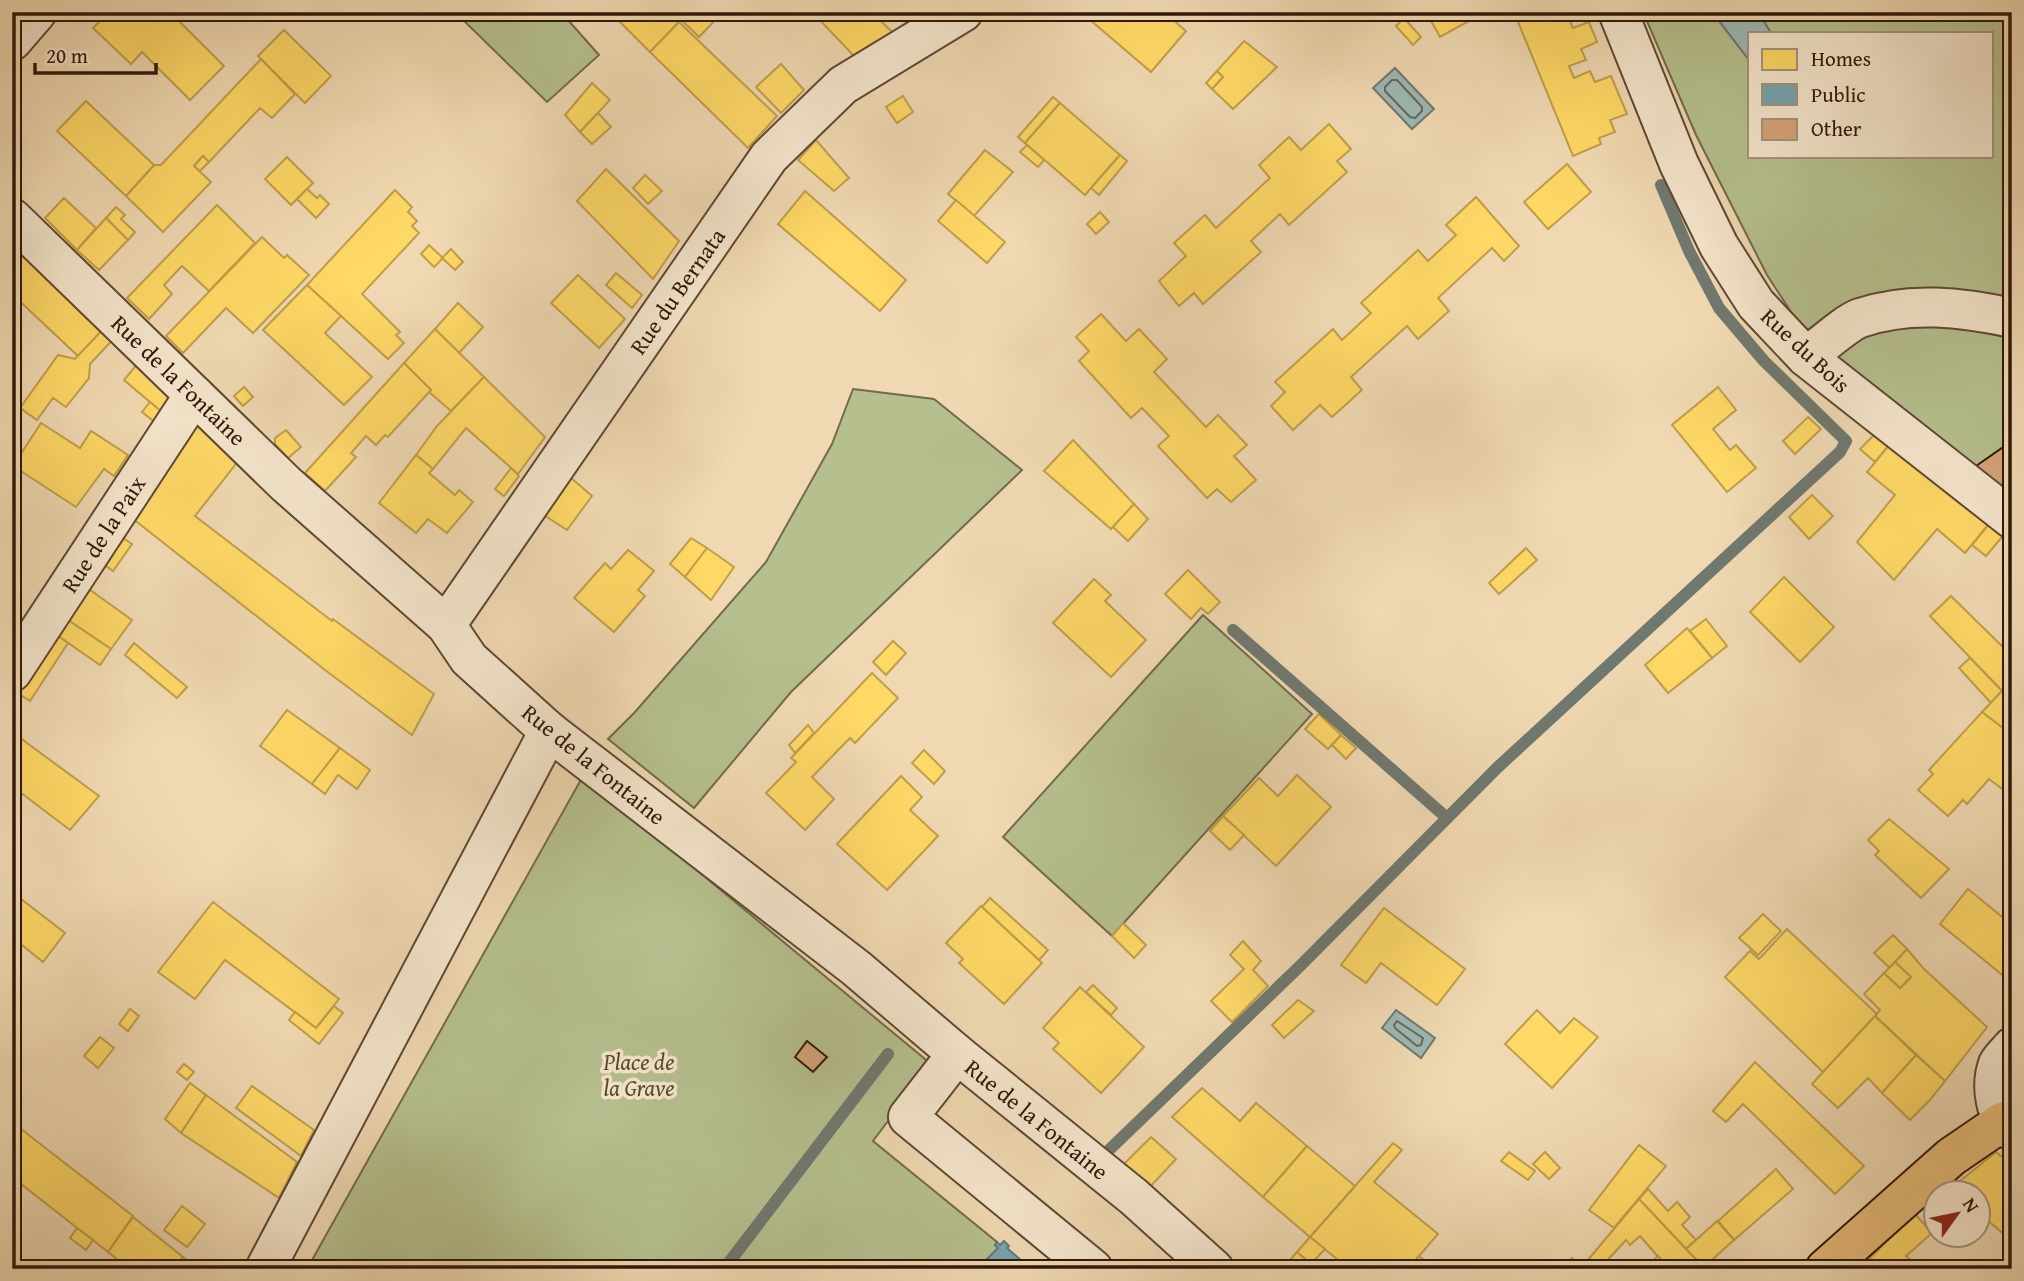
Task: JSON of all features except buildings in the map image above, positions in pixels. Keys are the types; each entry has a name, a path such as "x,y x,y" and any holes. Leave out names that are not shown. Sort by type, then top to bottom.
{"main road":[{"path":"1825,1269 1951,1157 2008,1124"}],"street":[{"path":"12,41 37,12"},
{"name":"Rue du Bernata","path":"446,625 769,157 843,85 963,12"},
{"name":"Rue du Bois","path":"1619,12 1679,164 1718,246 1756,304 1807,357 2012,519"},
{"name":"Rue de la Fontaine","path":"12,218 286,484 446,625 468,659 549,731 856,968 957,1054 1134,1197 1214,1269"},
{"path":"1807,357 1858,318 1912,307 1971,309 2012,318"},
{"name":"Rue de la Paix","path":"12,672 194,396"},
{"path":"265,1269 549,731"},
{"path":"2008,1124 1994,1092 1998,1064 2012,1047"},
{"path":"957,1054 908,1116 1093,1269"}],"green space":[{"path":"455,12 561,12 599,55 547,102"},
{"path":"1643,12 1717,12 1720,22 1748,59 1748,158 1993,158 1993,32 1770,32 1758,12 2012,12 2012,506 1871,396 1793,315 1767,275 1696,135"},
{"path":"853,389 934,399 1022,470 791,692 694,808 608,739 635,712 766,562 832,444"},
{"path":"1203,615 1312,714 1112,936 1003,837"},
{"name":"Place de la Grave","path":"583,776 931,1064 873,1141 997,1242 995,1245 998,1248 987,1261 981,1262 978,1268 965,1269 961,1265 956,1269 307,1269"}],"water":[{"path":"1717,12 1758,12 1770,32 1748,32 1748,59 1720,22"},
{"path":"1395,68 1434,109 1412,129 1373,88"},
{"path":"1396,1010 1435,1038 1421,1058 1382,1028"}],"waterway":[{"path":"1109,1150 1299,967 1497,768 1840,452 1846,441 1764,361 1719,308 1689,251 1661,185"},
{"path":"1233,630 1447,818"},
{"path":"724,1269 888,1054"}]}
